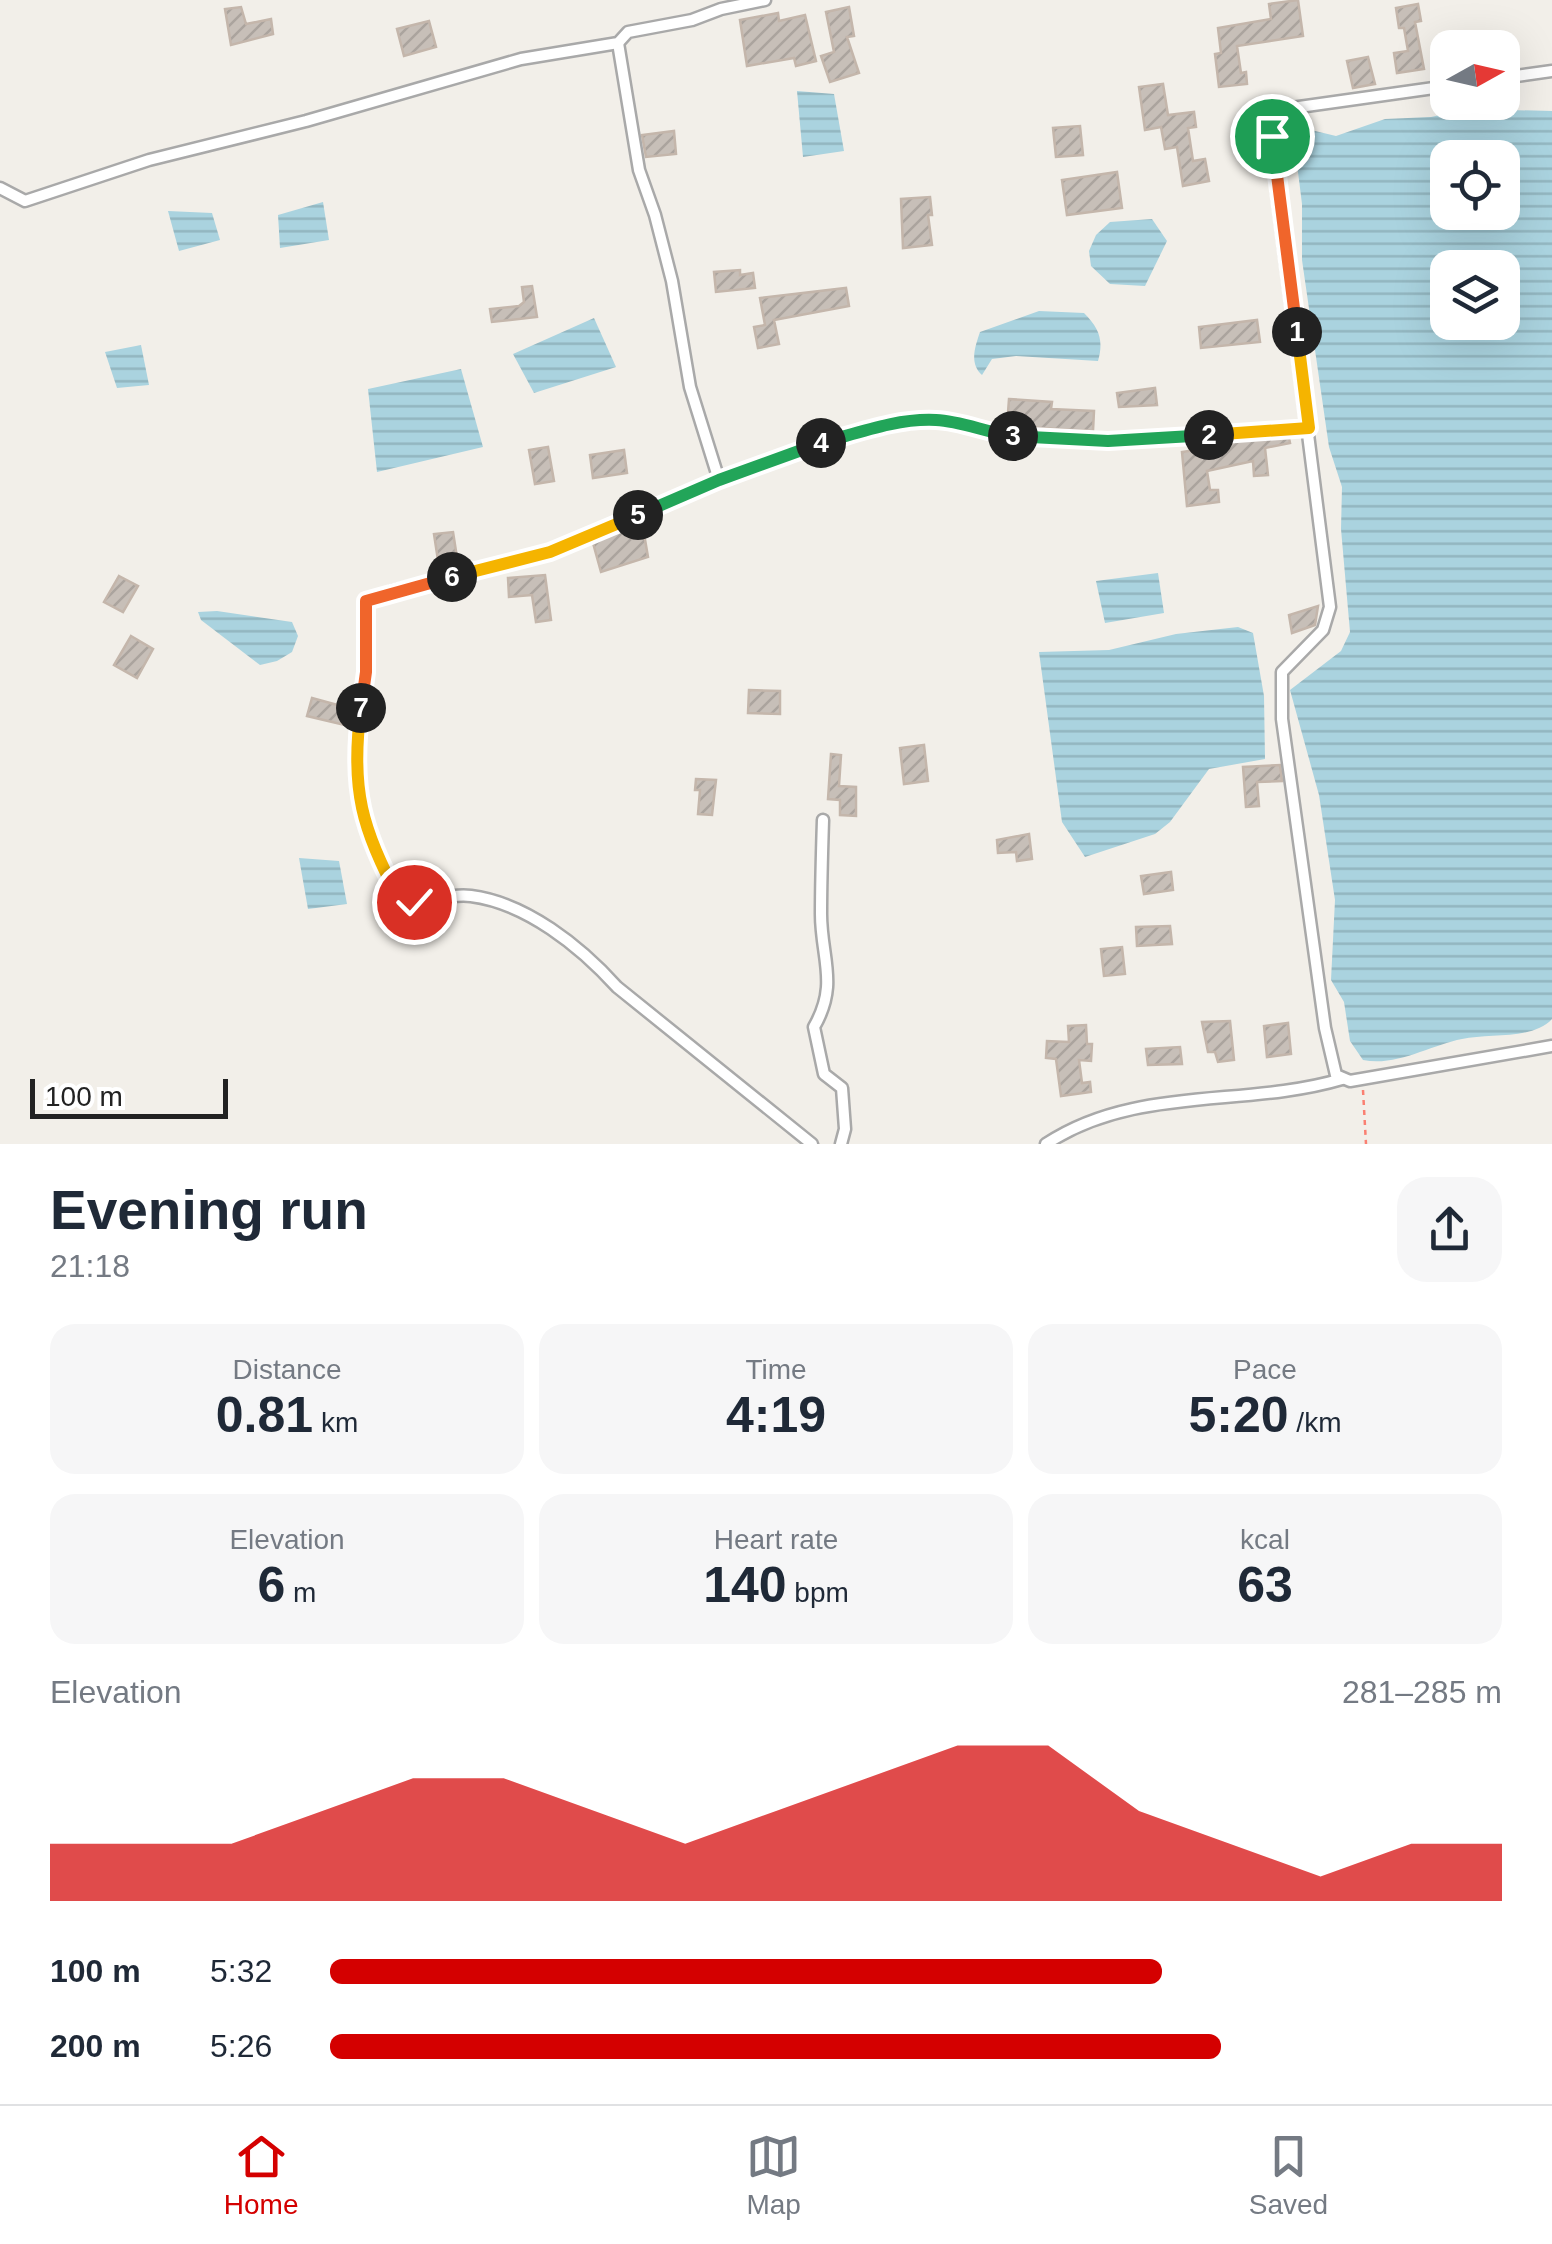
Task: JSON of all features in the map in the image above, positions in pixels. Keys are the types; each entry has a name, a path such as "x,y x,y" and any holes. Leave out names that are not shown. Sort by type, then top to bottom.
{"street":[{"path":"0,188 25,201 149,160 522,60 618,43 628,32 765,0"},
{"path":"618,43 639,170 656,215 672,280 690,387 719,480"},
{"path":"1520,75 1552,70"},
{"path":"1342,1079 1336,1075 1328,1050 1280,700 1282,672 1323,630 1330,606 1272,136 1275,118 1292,108 1430,89"},
{"path":"812,1144 558,935 501,902 466,895 414,902 400,900 370,842 361,812 357,738 366,672 366,601 550,552 719,480 886,425 918,420 953,422 1038,439 1108,441 1309,428"},
{"path":"822,820 821,919 830,975 824,1009 814,1027 824,1074 842,1088 845,1129 840,1144"},
{"path":"1046,1144 1084,1122 1171,1100 1304,1090 1342,1079 1362,1079 1552,1046"}],"path":[{"path":"1362,1079 1366,1144"}],"water":[{"path":"797,91 834,94 844,151 803,157"},
{"path":"1520,110 1552,111 1552,1019 1522,1033 1462,1039 1401,1058 1375,1061 1363,1060 1350,1041 1344,1002 1331,980 1335,900 1319,795 1290,690 1341,651 1350,632 1341,529 1342,487 1329,447 1302,260 1297,164 1311,130 1336,136 1385,119 1520,120"},
{"path":"323,202 329,240 280,248 278,215"},
{"path":"168,211 212,213 220,240 179,251"},
{"path":"1152,219 1167,241 1145,286 1110,284 1091,266 1089,251 1096,235 1110,222"},
{"path":"1039,311 1084,313 1099,335 1098,361 1016,356 992,359 982,375 974,360 980,332"},
{"path":"594,318 616,367 534,393 513,354"},
{"path":"141,345 149,385 117,388 105,352"},
{"path":"461,369 483,447 377,472 368,389"},
{"path":"1158,573 1164,613 1105,623 1096,581"},
{"path":"217,611 292,622 298,636 292,652 260,665 201,620 198,612"},
{"path":"1238,627 1253,633 1264,696 1265,759 1209,769 1170,822 1155,834 1085,857 1062,822 1039,652 1109,650 1176,634"},
{"path":"299,858 339,861 347,904 308,909"}],"building":[{"path":"1298,0 1303,36 1237,46 1241,73 1246,72 1247,84 1219,87 1215,54 1221,53 1218,28 1271,19 1269,4"},
{"path":"1418,4 1421,21 1415,22 1424,69 1397,73 1394,53 1408,51 1396,8"},
{"path":"241,7 246,24 271,19 273,34 231,45 225,9"},
{"path":"849,7 854,36 847,37 859,73 830,82 821,56 834,52 826,12"},
{"path":"778,13 779,21 805,15 816,61 796,66 794,58 747,66 740,20"},
{"path":"429,21 436,47 404,56 397,29"},
{"path":"1368,57 1375,84 1353,88 1347,61"},
{"path":"1163,84 1168,115 1194,112 1196,127 1188,128 1193,161 1205,159 1209,181 1183,186 1177,147 1165,149 1161,127 1145,130 1139,87"},
{"path":"1080,126 1083,155 1056,157 1053,128"},
{"path":"674,131 676,154 646,157 642,135"},
{"path":"1117,172 1122,208 1067,215 1062,180"},
{"path":"930,197 932,245 903,248 901,199"},
{"path":"740,270 740,275 753,273 755,288 716,292 714,272"},
{"path":"532,286 537,317 492,322 490,309 519,306 524,302 522,287"},
{"path":"846,288 849,306 774,320 779,344 758,348 754,327 765,325 760,298"},
{"path":"1257,320 1260,342 1201,348 1199,327"},
{"path":"1155,388 1157,405 1119,407 1117,393"},
{"path":"1009,399 1052,402 1051,409 1094,411 1093,431 1007,426"},
{"path":"1289,438 1290,443 1265,448 1268,475 1254,476 1253,461 1207,471 1210,490 1218,490 1219,502 1187,506 1182,452 1214,447 1214,443"},
{"path":"548,447 554,481 535,484 529,450"},
{"path":"624,450 627,473 593,478 590,455"},
{"path":"642,522 648,557 601,572 593,543"},
{"path":"453,532 458,564 439,567 434,534"},
{"path":"545,575 551,620 536,622 532,595 509,597 508,578"},
{"path":"119,576 138,586 123,612 104,602"},
{"path":"1318,606 1315,625 1292,633 1289,615"},
{"path":"131,636 153,649 137,678 114,665"},
{"path":"749,690 780,691 780,714 748,713"},
{"path":"312,698 352,709 349,726 307,716"},
{"path":"924,745 928,781 904,784 900,748"},
{"path":"831,754 841,755 839,786 856,787 856,816 840,815 840,800 828,799"},
{"path":"1280,765 1282,781 1257,782 1259,806 1246,807 1243,767"},
{"path":"696,779 716,780 712,815 698,814 700,790 695,790"},
{"path":"1029,834 1032,859 1017,861 1016,852 998,853 997,840"},
{"path":"1171,872 1173,890 1144,894 1141,876"},
{"path":"1170,926 1172,944 1137,946 1136,927"},
{"path":"1122,947 1125,974 1104,976 1101,949"},
{"path":"1230,1021 1234,1060 1218,1062 1215,1052 1208,1052 1202,1022"},
{"path":"1288,1023 1291,1054 1267,1057 1264,1026"},
{"path":"1086,1025 1087,1044 1092,1044 1091,1061 1079,1060 1082,1083 1090,1082 1091,1092 1061,1096 1056,1059 1046,1058 1047,1041 1069,1042 1068,1026"},
{"path":"1180,1047 1182,1064 1148,1065 1146,1049"}],"route":[{"path":"414,902 400,900 370,842 361,812 356,772 366,672 366,601 550,552 719,480 815,445 886,425 936,420 1038,439 1108,441 1309,428 1272,136"}]}
